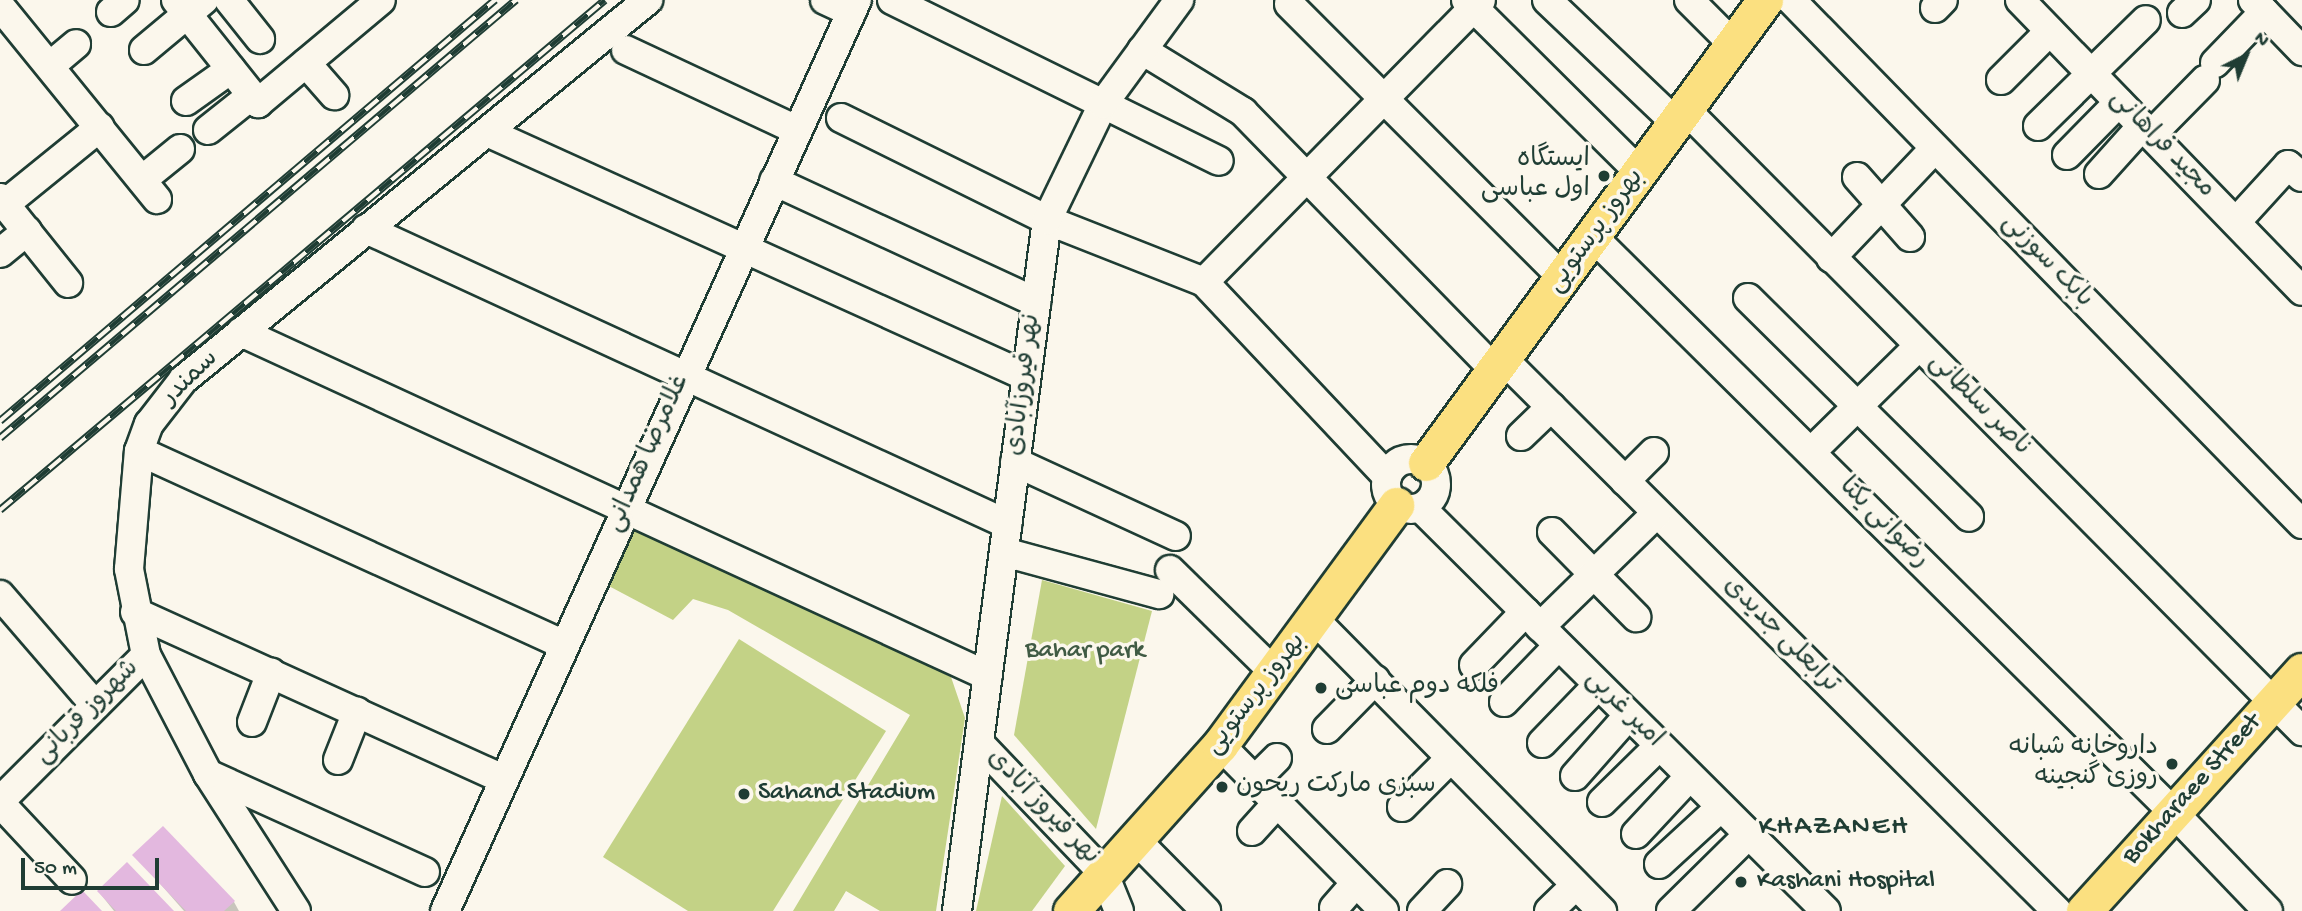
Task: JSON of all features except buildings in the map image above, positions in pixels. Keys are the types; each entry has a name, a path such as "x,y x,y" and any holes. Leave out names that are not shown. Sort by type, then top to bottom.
{"main road":[{"name":"بهروز پرستویی","path":"1426,463 1500,366 1765,0"},
{"name":"بهروز پرستویی","path":"1071,911 1220,745 1276,674 1401,496"},
{"name":"Bokharaee Street","path":"2084,911 2302,671"}],"street":[{"path":"229,0 260,39"},
{"path":"208,130 306,63 381,0"},
{"name":"سمندر","path":"296,911 208,774 146,655 135,612 129,569 139,451 149,424 167,397 241,332 648,0"},
{"path":"825,0 854,6"},
{"path":"892,0 1219,161"},
{"name":"نهر فیروزآبادی","path":"971,807 1047,220 1103,104 1179,0"},
{"name":"ناصر سلطانی","path":"1547,0 1681,117 1831,258 2302,731"},
{"path":"1689,0 1733,44"},
{"name":"بابک سوزنی","path":"1791,0 2302,524"},
{"name":"مجید فراهانی","path":"2020,0 2302,291"},
{"path":"841,118 1047,220 1204,282 1386,97 1474,3 1640,173"},
{"path":"1289,4 1386,97 1563,278"},
{"path":"144,50 189,5 231,69 255,99"},
{"path":"0,6 149,189 180,149"},
{"name":"غلامرضا همدانی","path":"445,911 684,375 854,6"},
{"path":"2099,174 2210,72 2259,6 2302,51"},
{"path":"2039,126 2094,76 2146,20"},
{"path":"2001,80 2050,31"},
{"path":"50,66 76,44"},
{"path":"626,50 797,130"},
{"name":"ترابعلی جدیدی","path":"1142,50 1243,112 1500,366 1551,407 2057,911"},
{"path":"306,63 334,95"},
{"path":"186,102 231,69"},
{"path":"2067,155 2119,102"},
{"path":"68,283 2,201 100,127"},
{"path":"487,132 1026,376"},
{"path":"1831,258 1935,148"},
{"path":"2235,222 2295,171"},
{"path":"1857,177 1910,237"},
{"path":"774,181 1036,302"},
{"path":"366,229 684,375 1005,538 1165,582 1276,674"},
{"path":"0,253 27,231"},
{"name":"رضوانی یکتا","path":"1593,237 2173,812 2268,911"},
{"name":"امیر غربی","path":"1204,282 1401,496 1541,628 1826,911"},
{"path":"1748,298 1969,517"},
{"path":"241,332 988,676"},
{"path":"1811,453 1919,346"},
{"path":"1521,436 1551,407"},
{"path":"139,451 564,645"},
{"path":"1625,481 1654,452"},
{"path":"1403,460 1426,463 1437,487 1432,500 1401,496 1403,460"},
{"path":"1015,462 1176,536"},
{"path":"1474,665 1541,628 1657,513"},
{"path":"1552,532 1636,617"},
{"path":"0,594 95,705"},
{"path":"135,612 504,779"},
{"path":"1315,620 1602,911"},
{"path":"1504,702 1541,628"},
{"name":"شهروز قربانی","path":"0,802 146,655"},
{"path":"252,722 271,673"},
{"path":"1327,729 1375,680"},
{"path":"1542,743 1598,685"},
{"path":"338,760 357,712"},
{"path":"1575,776 1629,715"},
{"name":"نهر فیروز آبادی","path":"979,743 1104,874"},
{"path":"1220,745 1384,911"},
{"path":"1602,802 1659,746"},
{"path":"1255,780 1276,758"},
{"path":"1402,807 1451,758"},
{"path":"208,774 425,872"},
{"path":"1636,834 1690,776"},
{"path":"0,802 72,880"},
{"path":"1252,831 1277,803"},
{"name":"نهر فیروز آبادی","path":"957,911 971,807"},
{"path":"1659,864 1721,807"},
{"path":"1671,911 1749,834"},
{"path":"1136,840 1205,911"},
{"path":"1104,874 1119,911"},
{"path":"1334,908 1356,883"},
{"path":"1422,911 1447,884"},
{"path":"1549,911 1576,885"}],"green space":[{"path":"631,520 951,677 965,718 936,911 880,911 846,891 834,911 793,911 910,715 728,610 693,599 673,620 605,584"},
{"name":"Bahar park","path":"1042,580 1152,611 1096,829 1014,735"},
{"name":"Sahand Stadium","path":"739,639 886,731 773,911 688,911 603,857"},
{"path":"1002,796 1065,866 1032,911 976,911"}],"railway":[{"path":"0,421 495,0"},
{"path":"0,438 516,0"},
{"path":"0,510 605,0"}],"place":[{"name":"ایستگاه اول عباسی","path":"1604,176"},
{"name":"فلکه دوم عباسی","path":"1321,688"},
{"name":"داروخانه شبانه روزی گنجینه","path":"2172,764"},
{"name":"سبزی مارکت ریحون","path":"1222,787"},
{"name":"Sahand Stadium","path":"744,794"},
{"name":"Kashani Hospital","path":"1741,882"}],"district":[{"name":"KHAZANEH","path":"1834,828"}]}
